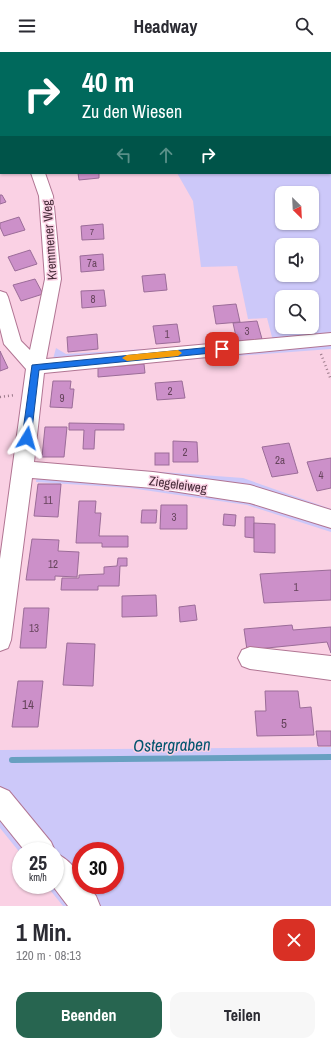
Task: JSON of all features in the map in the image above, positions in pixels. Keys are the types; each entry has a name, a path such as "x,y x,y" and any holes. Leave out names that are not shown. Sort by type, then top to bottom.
{"street":[{"name":"Kremmener Weg","path":"0,640 35,367 53,279 46,196 38,174"},
{"path":"0,297 14,344 35,367 323,340"},
{"name":"Ziegeleiweg","path":"22,469 153,480 250,494 331,519"},
{"path":"250,658 331,668"},
{"path":"0,800 35,842"},
{"path":"64,878 86,906"}],"path":[{"path":"323,340 331,380"}],"shaded area":[{"path":"178,174 331,174 331,349 50,370 56,348 66,354 273,341 267,318 248,319 237,266 201,267 193,201"},
{"path":"38,463 243,478 331,509 331,532 247,505 130,488 36,482"},
{"path":"331,747 331,906 63,906 53,894 64,894 64,842 12,843 0,828 0,750"}],"building":[{"path":"78,174 99,174 99,178 79,180"},
{"path":"0,195 2,195 6,202 0,204"},
{"path":"19,217 25,230 4,236 0,223"},
{"path":"103,224 104,239 82,240 81,226"},
{"path":"30,250 37,264 15,271 8,257"},
{"path":"103,254 104,270 81,272 80,256"},
{"path":"165,274 167,290 144,292 142,276"},
{"path":"35,279 43,294 21,301 13,285"},
{"path":"104,290 106,306 82,308 81,291"},
{"path":"236,304 240,322 216,324 213,306"},
{"path":"257,321 262,339 237,341 233,323"},
{"path":"177,324 180,342 156,344 153,326"},
{"path":"97,334 98,349 68,352 67,337"},
{"path":"0,351 8,368 0,371"},
{"path":"144,364 145,373 98,377 98,368"},
{"path":"53,381 71,381 70,389 74,389 72,408 50,407"},
{"path":"182,381 185,398 157,400 155,383"},
{"path":"69,423 124,424 124,430 95,430 94,449 83,449 84,430 69,430"},
{"path":"45,427 67,427 64,457 42,457"},
{"path":"173,441 197,442 198,462 173,462"},
{"path":"289,443 298,473 272,477 262,447"},
{"path":"155,453 169,453 169,465 155,465"},
{"path":"331,458 331,488 317,491 307,462"},
{"path":"38,484 61,484 58,517 34,516"},
{"path":"79,501 96,501 95,513 101,513 99,536 128,536 128,547 102,547 102,543 76,543"},
{"path":"161,505 187,505 187,529 160,529"},
{"path":"142,510 157,510 156,523 141,523"},
{"path":"224,514 236,515 235,526 223,525"},
{"path":"245,517 254,517 254,538 245,537"},
{"path":"254,523 275,524 275,553 254,552"},
{"path":"32,539 59,540 58,551 79,552 77,577 55,576 55,580 26,580"},
{"path":"118,558 127,558 127,566 120,566 119,586 98,586 98,590 61,590 62,578 79,578 79,575 104,574 104,567 117,566"},
{"path":"331,570 331,600 264,603 260,574"},
{"path":"156,595 157,616 122,617 122,596"},
{"path":"195,605 197,620 180,622 179,607"},
{"path":"24,608 49,608 46,648 20,648"},
{"path":"292,625 293,630 331,627 331,653 327,642 247,650 244,629"},
{"path":"67,643 95,644 93,686 63,685"},
{"path":"18,681 43,681 38,727 12,727"},
{"path":"265,691 298,691 300,708 311,707 314,735 257,736 255,711 266,711"},
{"path":"316,731 331,731 331,746 318,746"}],"waterway":[{"name":"Ostergraben","path":"12,760 331,757"}],"slow traffic":[{"path":"127,358 178,353"}],"route":[{"path":"27,438 35,367 222,349"}]}
